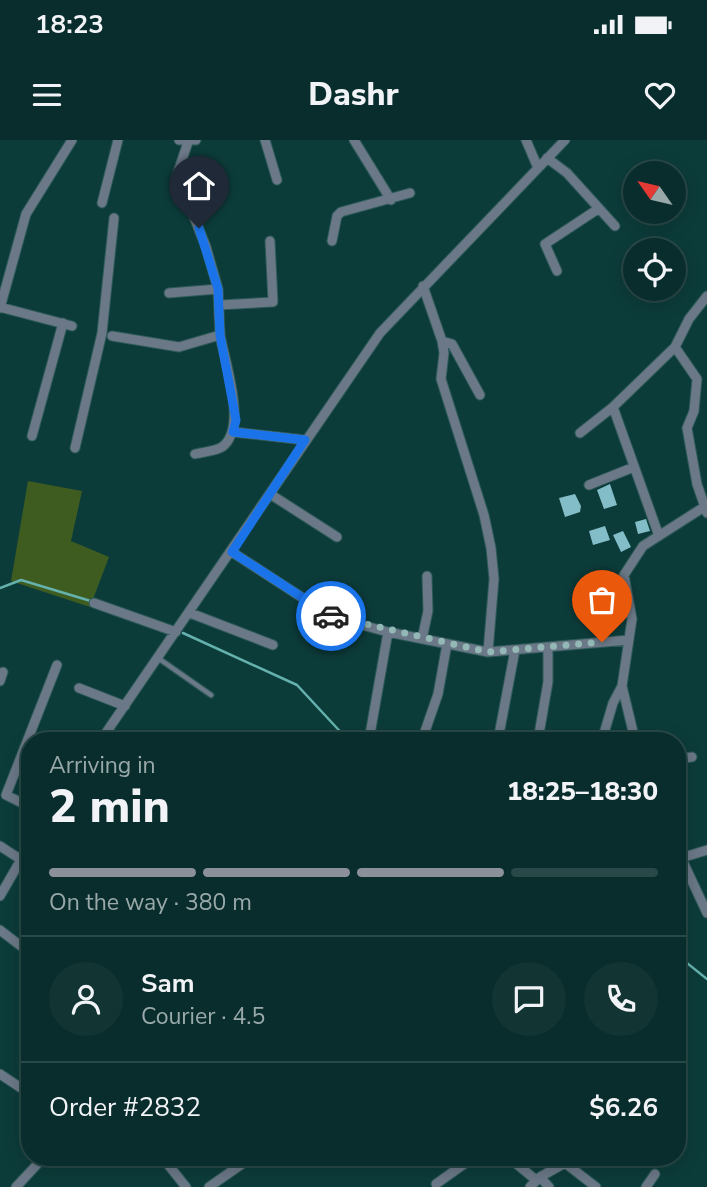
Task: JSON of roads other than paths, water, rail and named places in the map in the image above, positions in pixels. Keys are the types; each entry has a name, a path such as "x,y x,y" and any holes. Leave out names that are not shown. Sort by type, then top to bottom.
{"street":[{"path":"32,436 68,325 0,307 26,214 72,140"},
{"path":"102,203 118,140"},
{"path":"265,140 277,180"},
{"path":"354,140 391,200"},
{"path":"526,140 538,168"},
{"path":"107,732 380,333 565,140"},
{"path":"188,141 177,175 206,247 218,289 220,335 236,420 233,432 221,448 195,454"},
{"path":"547,158 567,173 615,226"},
{"path":"332,242 337,216 341,212 410,193"},
{"path":"557,271 545,244 598,209"},
{"path":"75,448 102,333 114,218"},
{"path":"219,305 273,302 270,241"},
{"path":"423,286 442,341 444,353 441,379 484,515 491,548 494,579 488,652"},
{"path":"169,293 218,289"},
{"path":"580,433 613,407 675,347 689,318 707,296"},
{"path":"112,337 179,347 220,335"},
{"path":"442,341 452,344 480,395"},
{"path":"604,732 613,703 622,686 632,619 624,575 643,546 705,510 702,483 687,428 694,411 697,379 675,347"},
{"path":"613,407 659,536"},
{"path":"233,432 305,440"},
{"path":"589,485 634,467"},
{"path":"270,494 337,537"},
{"path":"232,552 332,617 388,632 488,652 629,640"},
{"path":"422,639 428,611 427,576"},
{"path":"94,603 176,632"},
{"path":"190,613 273,645"},
{"path":"370,732 388,632"},
{"path":"425,732 438,694 447,644"},
{"path":"539,732 548,682 548,647"},
{"path":"499,732 514,650"},
{"path":"31,732 57,665"},
{"path":"622,686 633,732"},
{"path":"79,688 125,706"},
{"path":"21,756 6,794 21,802"},
{"path":"686,758 692,757"},
{"path":"0,846 20,859 0,896"},
{"path":"686,852 707,849"},
{"path":"686,868 707,913"},
{"path":"0,930 21,945"},
{"path":"0,1074 21,1088"},
{"path":"16,1187 36,1166"},
{"path":"170,1166 186,1187"},
{"path":"209,1187 239,1166"},
{"path":"436,1184 461,1166"},
{"path":"518,1166 535,1181 550,1187"},
{"path":"535,1181 560,1166"},
{"path":"569,1166 596,1187"},
{"path":"646,1187 655,1174"}],"lane":[{"path":"158,658 211,695"}],"waterway":[{"path":"0,588 21,580 94,602"},
{"path":"183,633 297,685 341,732"},
{"path":"686,962 707,979"}]}
